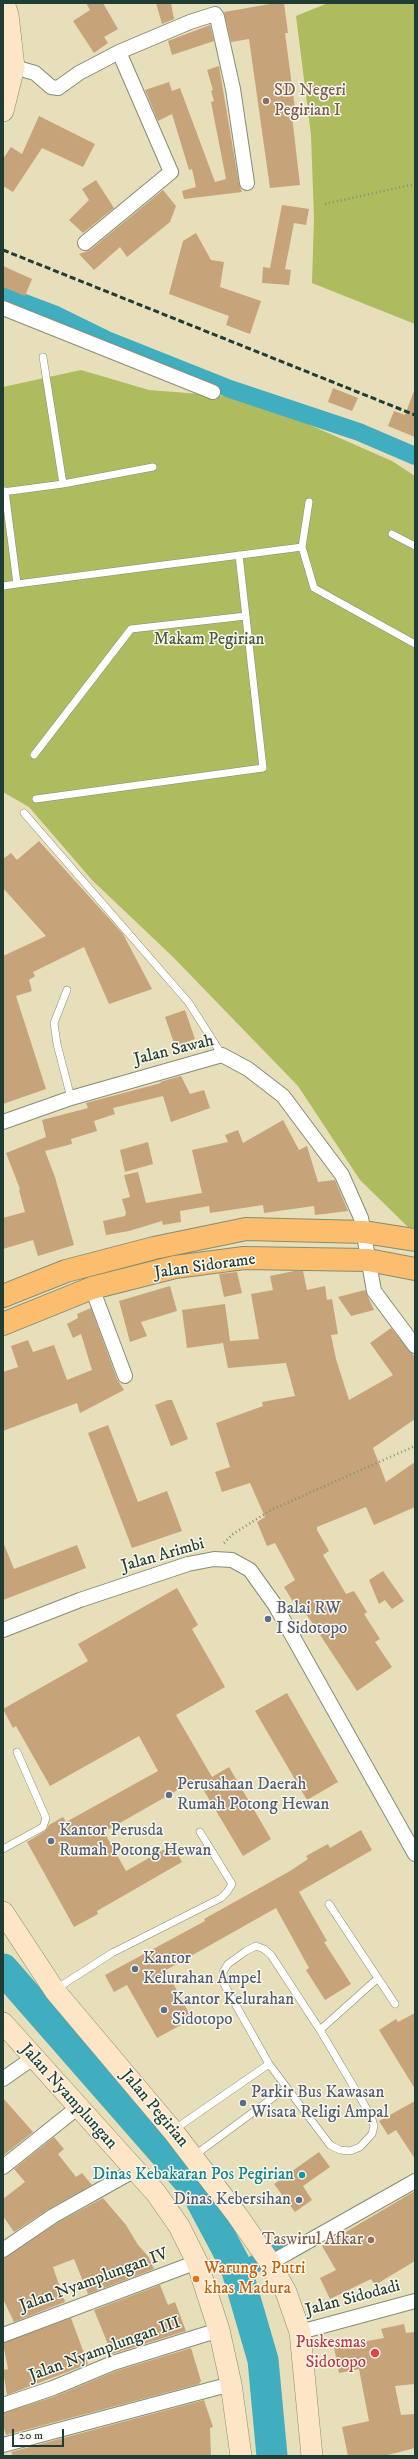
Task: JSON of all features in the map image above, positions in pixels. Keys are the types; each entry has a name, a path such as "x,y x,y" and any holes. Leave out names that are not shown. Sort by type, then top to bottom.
{"highway":[{"name":"Jalan Sidorame","path":"3,1296 66,1271 154,1248 246,1228 364,1232 415,1240"},
{"name":"Jalan Sidorame","path":"3,1324 92,1288 175,1267 244,1258 368,1260 415,1269"}],"main road":[{"path":"3,108 14,67 8,15 4,3"},
{"name":"Jalan Pegirian","path":"3,1912 55,1991 193,2156 267,2258 286,2292 300,2332 312,2456"},
{"name":"Jalan Nyamplungan","path":"3,2023 77,2108 156,2193 179,2226 198,2262 219,2330 231,2384 241,2456"}],"street":[{"path":"14,67 35,74 51,87 58,88 79,73 119,52 190,22 215,14 217,17 233,89 247,183"},
{"path":"85,244 171,172 119,52"},
{"path":"3,308 213,392"},
{"name":"Jalan Sawah","path":"3,1122 71,1098 222,1055 248,1069 283,1096 342,1175 359,1212 374,1291 415,1346"},
{"path":"92,1288 125,1376"},
{"name":"Jalan Arimbi","path":"3,1630 80,1600 188,1564 214,1558 232,1560 250,1570 276,1605 415,1854"},
{"path":"3,2079 33,2058"},
{"path":"3,2168 77,2108"},
{"path":"3,2250 53,2216 135,2170"},
{"path":"267,2258 415,2181"},
{"name":"Jalan Nyamplungan IV","path":"3,2335 198,2262"},
{"name":"Jalan Sidodadi","path":"300,2332 415,2301"},
{"name":"Jalan Nyamplungan III","path":"3,2405 53,2388 113,2362 219,2330"},
{"path":"3,2445 231,2384"}],"lane":[{"path":"43,357 63,484"},
{"path":"17,584 4,491 63,484 153,467"},
{"path":"309,502 302,547 314,588 415,644"},
{"path":"392,534 415,546"},
{"path":"3,586 302,547"},
{"path":"36,800 263,768 239,555"},
{"path":"34,755 131,629 246,616"},
{"path":"24,813 189,1003 222,1055"},
{"path":"67,990 54,1023 57,1044 71,1098"},
{"path":"3,1849 43,1827 46,1818 17,1752"},
{"path":"55,1991 112,1953 221,1898 227,1892 232,1884 200,1832"},
{"path":"329,1904 395,2004"},
{"path":"256,1946 264,1949 271,1955 320,2030 371,2116 374,2126 372,2134 360,2147 350,2151 340,2150 330,2145 269,2064 224,1984 223,1972 228,1964 246,1951 256,1946"},
{"path":"320,2030 378,1978"},
{"path":"173,2131 269,2064"},
{"path":"193,2156 286,2088"}],"path":[{"path":"324,204 415,184"},
{"path":"233,1534 271,1510 415,1446"}],"green space":[{"path":"328,3 415,3 415,324 312,283 314,218 311,135 296,16"},
{"name":"Makam Pegirian","path":"81,370 149,390 225,396 271,408 392,461 415,476 415,1228 408,1227 360,1180 298,1086 172,956 92,880 29,807 3,792 3,387"}],"building":[{"path":"86,3 103,3 118,29 104,37 108,43 94,53 73,21 90,10"},
{"path":"156,3 171,3 174,19 162,24"},
{"path":"284,3 288,33 285,33 296,116 292,116 300,185 270,188 249,39 231,42 224,12"},
{"path":"210,25 214,41 172,55 168,41"},
{"path":"219,66 239,184 242,192 184,199 182,191 196,187 192,169 189,170 172,114 158,121 145,90 169,82 172,91 180,88 215,182 226,179 211,102 214,101 211,91 213,90 207,70"},
{"path":"39,116 95,144 83,167 42,148 13,192 3,186 3,159 11,147 22,154"},
{"path":"96,180 114,208 83,233 69,220 89,200 82,189"},
{"path":"163,190 176,206 170,222 127,257 120,247 94,270 79,254 90,250"},
{"path":"282,205 309,209 306,225 294,223 285,269 291,270 289,285 262,283 263,267 270,268"},
{"path":"196,233 211,260 224,262 220,287 261,301 250,334 226,325 229,316 169,294 183,241"},
{"path":"3,266 32,279 25,296 3,287"},
{"path":"333,388 358,398 352,411 328,402"},
{"path":"414,391 415,437 388,426 394,411 405,415"},
{"path":"39,841 123,934 152,989 109,1004 84,947 33,972 35,976 29,980 32,991 16,996 46,1089 3,1104 3,956 46,936 3,888 3,859 11,853 17,860"},
{"path":"185,1010 195,1039 175,1046 165,1017"},
{"path":"181,1076 190,1094 204,1090 210,1108 171,1122 163,1096 113,1108 115,1114 94,1121 97,1131 71,1139 72,1144 45,1151 55,1177 74,1245 38,1256 33,1240 3,1249 3,1218 25,1212 20,1189 6,1153 46,1137 42,1120 88,1108 86,1103 161,1083 160,1082"},
{"path":"283,1120 299,1150 307,1146 318,1182 335,1180 348,1211 315,1215 314,1206 264,1213 263,1205 210,1213 209,1206 180,1211 181,1222 163,1225 162,1221 129,1231 106,1235 103,1221 125,1216 126,1213 122,1199 130,1197 124,1175 138,1172 146,1203 202,1193 192,1150 228,1142 225,1135 238,1130 243,1143"},
{"path":"148,1142 153,1164 125,1172 120,1150"},
{"path":"294,1271 303,1271 307,1290 325,1286 327,1300 332,1299 338,1334 331,1335 336,1359 349,1400 393,1375 370,1343 391,1328 415,1357 415,1419 373,1448 386,1482 415,1462 415,1507 374,1525 366,1507 317,1527 317,1530 329,1551 323,1555 346,1594 354,1591 367,1612 364,1614 380,1639 375,1642 392,1667 357,1691 301,1606 297,1608 284,1587 295,1580 275,1543 267,1546 257,1522 265,1517 250,1483 222,1492 215,1472 230,1467 216,1423 263,1406 262,1402 295,1396 286,1363 228,1368 223,1343 187,1348 182,1310 225,1304 230,1341 259,1339 251,1294 273,1290 270,1276"},
{"path":"237,1272 242,1293 224,1297 219,1274"},
{"path":"170,1286 177,1311 141,1322 147,1336 130,1342 119,1301"},
{"path":"365,1290 374,1310 351,1316 338,1297"},
{"path":"91,1308 117,1379 124,1390 80,1413 77,1403 3,1431 3,1372 18,1367 11,1346 28,1340 33,1352 54,1345 67,1380 92,1370 81,1334 73,1338 67,1324 78,1318 77,1314"},
{"path":"172,1400 188,1439 171,1446 155,1405"},
{"path":"108,1425 138,1502 167,1491 182,1531 132,1548 88,1433"},
{"path":"3,1542 14,1569 77,1545 86,1568 3,1600"},
{"path":"383,1571 404,1601 392,1609 385,1600 379,1604 369,1580"},
{"path":"177,1588 198,1625 192,1629 225,1687 176,1715 212,1777 229,1767 271,1839 243,1856 197,1779 104,1832 126,1871 172,1845 182,1862 97,1911 98,1914 74,1927 27,1842 45,1831 49,1825 63,1817 66,1822 158,1771 139,1736 50,1786 16,1726 13,1728 3,1709 88,1661 78,1644"},
{"path":"287,1693 338,1782 307,1800 255,1711"},
{"path":"361,1830 372,1850 299,1892 327,1941 324,1942 351,1984 325,2000 306,1970 309,1968 276,1908 166,1970 192,2019 157,2038 127,1985 114,1992 105,1975 205,1921 204,1919 290,1871 308,1859 306,1856 328,1844 330,1848"},
{"path":"415,2013 415,2089 379,2030 396,2019 398,2022"},
{"path":"3,2098 33,2132 4,2155 3,2154"},
{"path":"415,2101 415,2159 396,2130 388,2135 379,2121"},
{"path":"54,2137 64,2149 58,2154 76,2177 82,2173 92,2185 49,2209 14,2232 3,2216 3,2199 25,2182 14,2169"},
{"name":"Dinas Kebakaran Pos Pegirian","path":"319,2152 330,2167 303,2186 312,2200 295,2212 274,2184"},
{"name":"Taswirul Afkar","path":"415,2191 415,2261 375,2285 371,2279 330,2299 320,2278 336,2270 322,2246"},
{"path":"103,2198 126,2225 138,2245 148,2256 154,2269 88,2294 74,2259 53,2267 65,2302 14,2322 3,2299 3,2258 57,2223"},
{"path":"160,2285 168,2305 175,2302 186,2331 112,2354 94,2310"},
{"path":"71,2318 88,2364 7,2395 3,2370 8,2369 3,2343"},
{"path":"404,2324 406,2333 415,2332 415,2384 395,2386 401,2415 415,2414 415,2448 384,2456 348,2456 342,2427 369,2421 359,2369 339,2373 334,2347 384,2338 381,2329"},
{"path":"191,2348 201,2381 199,2384 6,2435 3,2425 3,2413 56,2396 116,2371"},
{"path":"204,2400 213,2427 210,2428 211,2456 13,2456 11,2452"}],"waterway":[{"path":"3,295 56,315 107,340 230,389 359,432 415,456"},
{"path":"3,1969 194,2187 235,2264 263,2360 272,2456"},
{"path":"238,2273 279,2251"}],"railway":[{"path":"3,250 415,415"}],"place":[{"name":"SD Negeri Pegirian I","path":"266,101"},
{"name":"Balai RW I Sidotopo","path":"268,1619"},
{"name":"Perusahaan Daerah Rumah Potong Hewan","path":"169,1795"},
{"name":"Kantor Perusda Rumah Potong Hewan","path":"51,1841"},
{"name":"Kantor Kelurahan Ampel","path":"135,1969"},
{"name":"Kantor Kelurahan Sidotopo","path":"164,2010"},
{"name":"Parkir Bus Kawasan Wisata Religi Ampal","path":"243,2103"},
{"name":"Dinas Kebakaran Pos Pegirian","path":"302,2175"},
{"name":"Dinas Kebersihan","path":"299,2200"},
{"name":"Taswirul Afkar","path":"371,2240"},
{"name":"Warung 3 Putri khas Madura","path":"196,2279"},
{"name":"Puskesmas Sidotopo","path":"375,2353"}]}
